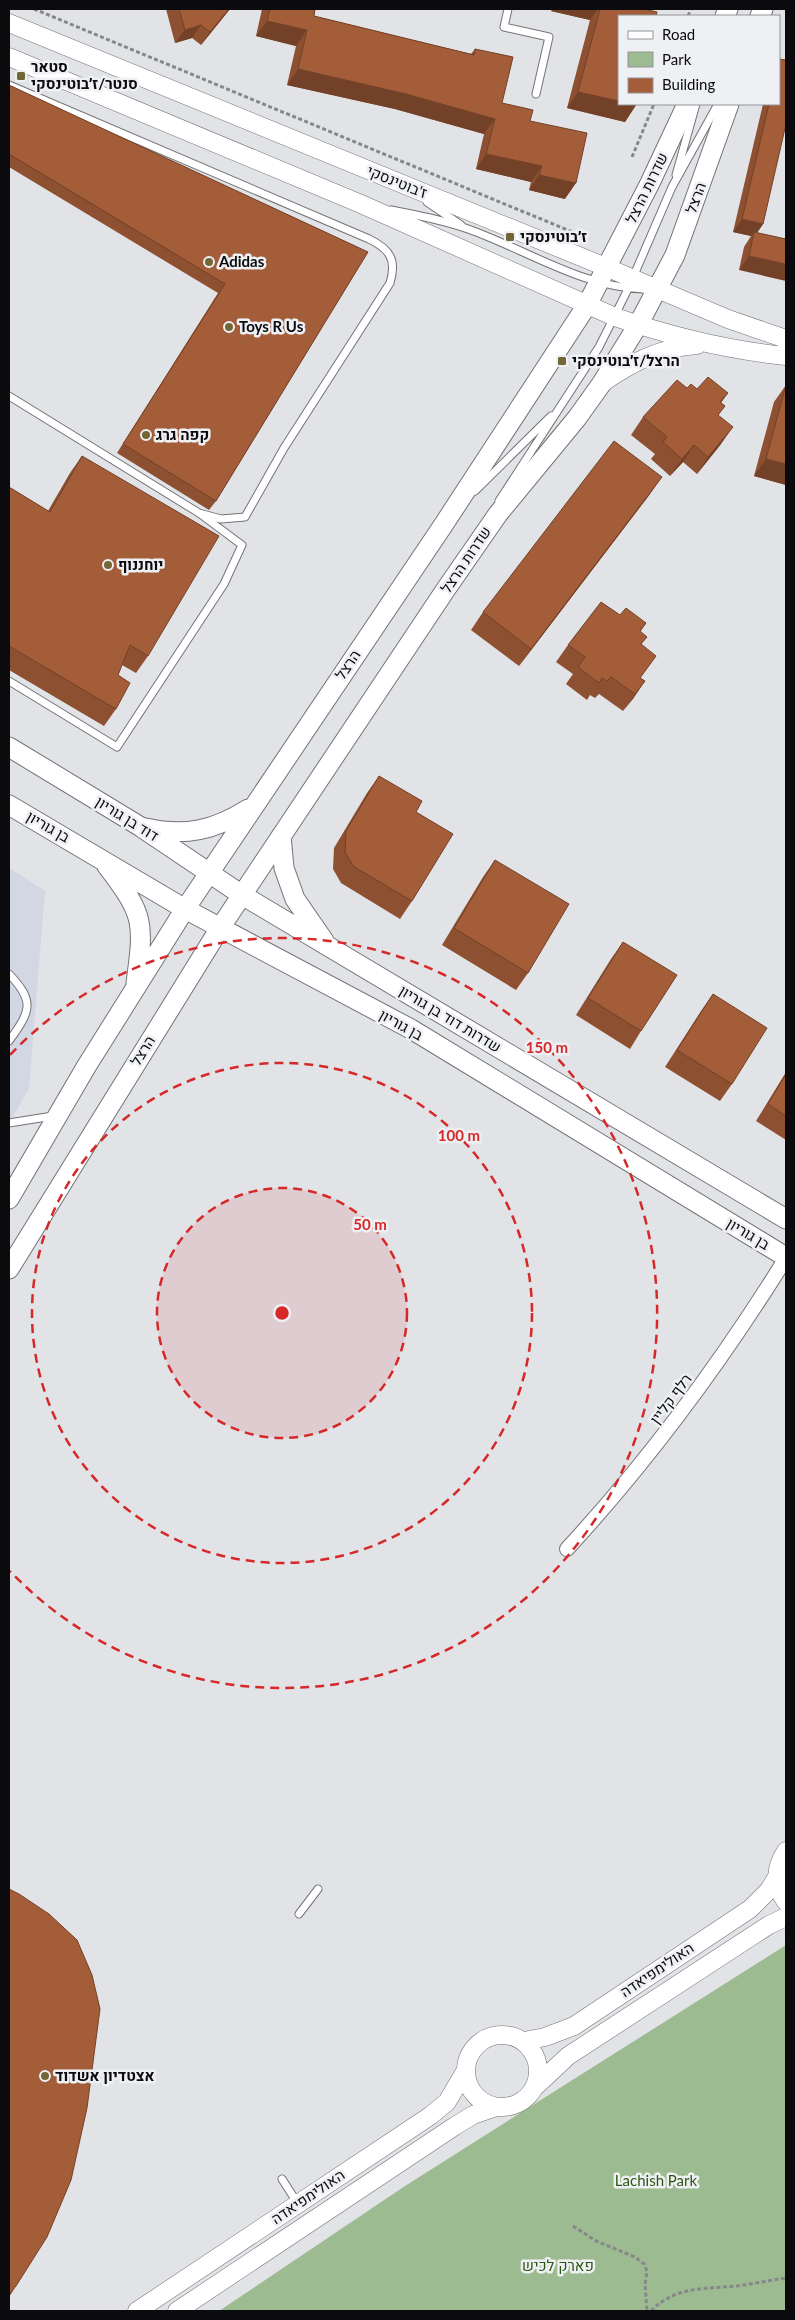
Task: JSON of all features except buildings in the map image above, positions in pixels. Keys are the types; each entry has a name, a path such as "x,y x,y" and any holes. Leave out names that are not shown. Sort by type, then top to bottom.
{"main road":[{"name":"שדרות הרצל","path":"444,524 587,305 604,275 687,105"},
{"name":"הרצל","path":"657,290 675,254 695,203 729,105"},
{"name":"שדרות הרצל","path":"281,836 477,543 577,418 602,383 657,290"},
{"name":"הרצל","path":"253,805 444,524"},
{"name":"דוד בן גוריון","path":"9,748 142,827 242,896"},
{"name":"בן גוריון","path":"9,805 100,857 185,909 411,1029 786,1257"},
{"path":"142,827 164,832 180,832 218,826 253,805"},
{"path":"10,1193 185,909 253,805"},
{"name":"הרצל","path":"9,1269 220,928 281,836"},
{"path":"281,836 284,868 296,899 326,945"},
{"path":"100,857 130,897 138,913 141,927 141,946 135,989"},
{"name":"שדרות דוד בן גוריון","path":"242,896 786,1219"}],"street":[{"name":"ז'בוטינסקי","path":"9,23 369,170 604,275 630,284 657,290 728,319 786,339"},
{"path":"9,57 361,204 615,317 710,344 786,356"},
{"path":"602,383 644,357 689,346 710,344"},
{"name":"רלף קליין","path":"567,1548 609,1504 662,1437 743,1327 786,1257"},
{"name":"האולימפיאדה","path":"524,2041 545,2038 574,2026 750,1909 769,1890 786,1851"},
{"path":"776,1877 786,1902"},
{"name":"האולימפיאדה","path":"536,2086 568,2056 769,1926 786,1917"},
{"path":"500,2034 513,2036 524,2041 533,2050 538,2061 539,2074 536,2086 530,2096 520,2104 508,2108 485,2104 476,2097 469,2087 466,2070 470,2053 478,2044 500,2034"},
{"name":"האולימפיאדה","path":"137,2311 430,2116 447,2102 466,2070"},
{"name":"האולימפיאדה","path":"177,2311 455,2126 473,2115 496,2107"}],"lane":[{"path":"508,9 504,27 549,36 536,94"},
{"path":"9,84 369,239 378,244 392,259 394,270 390,282 284,448 245,517 221,519 199,513"},
{"path":"672,187 696,105"},
{"path":"477,543 509,483 599,347 615,317 672,187 717,105"},
{"path":"369,170 425,201 468,229"},
{"path":"361,204 468,229 604,275"},
{"path":"9,396 199,513 242,545 224,584 117,747 9,681"},
{"path":"444,524 562,405"},
{"path":"9,974 23,989 28,1006 22,1022 9,1041"},
{"path":"9,1124 58,1115"},
{"path":"299,1914 318,1889"},
{"path":"282,2179 298,2204"}],"path":[{"path":"34,9 582,236"},
{"path":"632,157 654,105"},
{"path":"573,2226 596,2241 635,2257 644,2264 647,2271 645,2284 647,2311"},
{"path":"651,2311 667,2298 687,2290 738,2286 786,2278"}],"shaded area":[{"path":"9,868 45,891 29,1088 9,1124"}],"green space":[{"name":"Lachish Park","path":"786,1945 786,2311 219,2311 405,2186"}],"place":[{"name":"סטאר סנטר/ז׳בוטינסקי","path":"21,76"},
{"name":"ז׳בוטינסקי","path":"510,237"},
{"name":"Adidas","path":"209,262"},
{"name":"Toys R Us","path":"229,327"},
{"name":"הרצל/ז׳בוטינסקי","path":"562,361"},
{"name":"קפה גרג","path":"146,435"},
{"name":"יוחננוף","path":"108,565"},
{"name":"אצטדיון אשדוד","path":"45,2076"}],"park label":[{"name":"פארק לכיש","path":"558,2266"}]}
